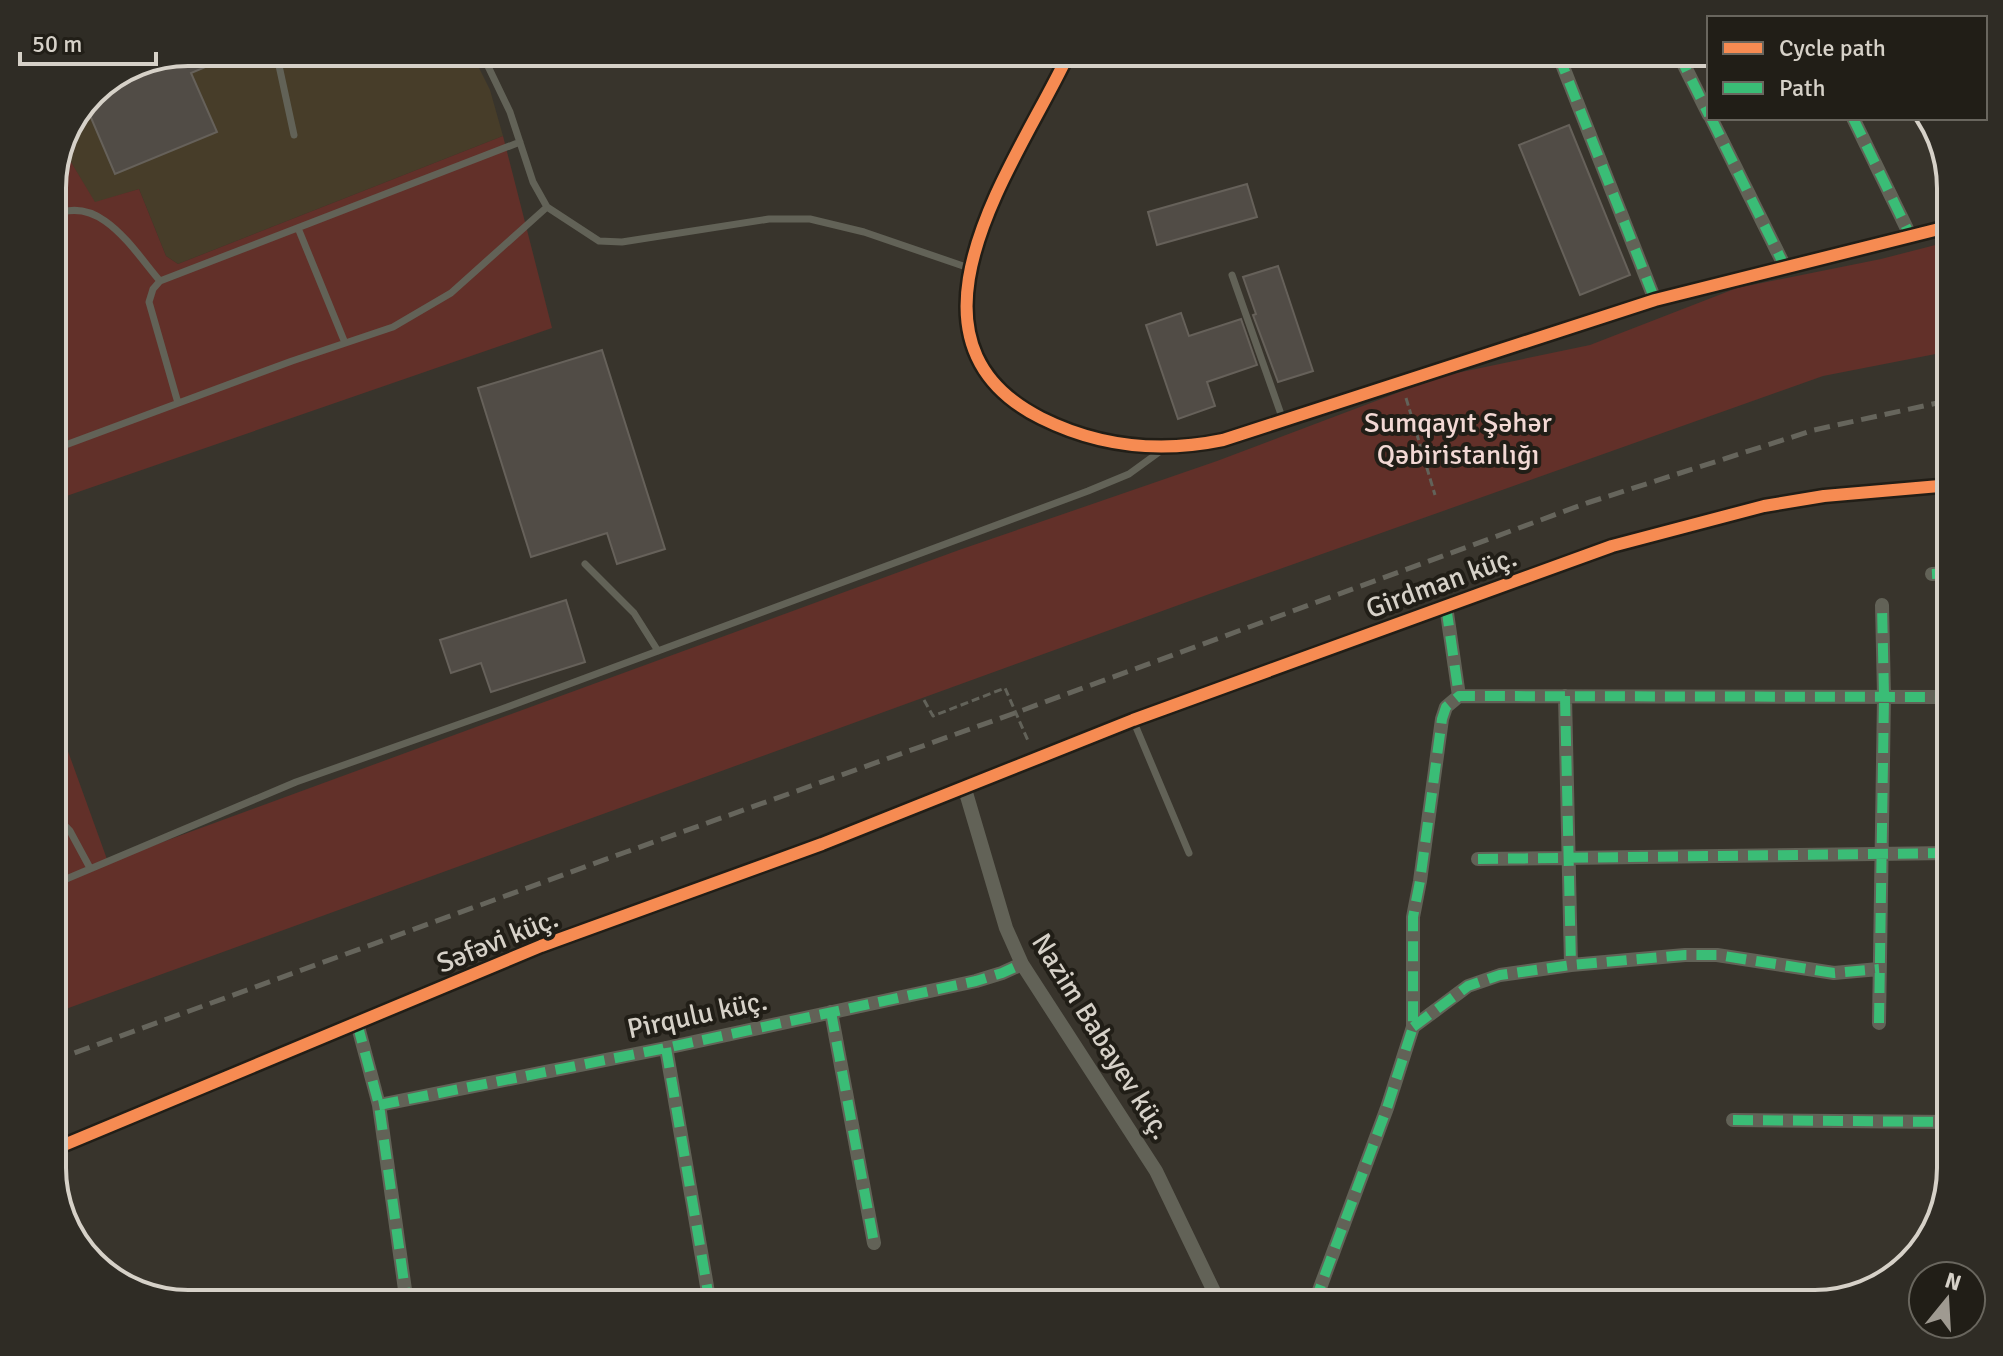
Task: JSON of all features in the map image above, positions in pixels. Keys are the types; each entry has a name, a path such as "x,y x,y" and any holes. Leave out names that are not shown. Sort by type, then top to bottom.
{"street":[{"path":"1062,66 979,232 969,268 966,300 969,332 983,367 1005,392 1029,412 1062,429 1101,441 1164,448 1223,440 1655,300 1937,229"},
{"path":"1563,66 1655,300"},
{"path":"1685,66 1707,110"},
{"path":"1712,120 1785,267"},
{"path":"1854,120 1910,235"},
{"name":"Girdman küç.","path":"964,786 1133,720 1612,546 1764,506 1824,496 1937,487"},
{"path":"1932,574 1937,574"},
{"path":"1879,1023 1884,696 1882,605"},
{"path":"1446,606 1459,696"},
{"path":"1319,1290 1387,1108 1413,1027 1413,917 1446,707 1459,696 1937,697"},
{"path":"1565,696 1571,965"},
{"name":"Nazim Babayev küç.","path":"964,786 1006,928 1022,964 1156,1171 1213,1290"},
{"name":"Səfəvi küç.","path":"66,1144 541,946 822,844 964,786"},
{"path":"1478,859 1937,853"},
{"path":"1413,1027 1468,986 1500,975 1571,965 1717,955 1834,973 1879,969"},
{"name":"Pirqulu küç.","path":"379,1105 666,1048 976,981 1022,964"},
{"path":"831,1012 874,1243"},
{"path":"357,1023 379,1105 405,1290"},
{"path":"666,1048 708,1290"},
{"path":"1733,1120 1937,1122"}],"lane":[{"path":"279,66 294,135"},
{"path":"488,66 510,112 533,182 547,207 599,241 622,242 769,219 810,219 864,232 969,268"},
{"path":"178,403 149,302 153,289 160,281 520,142"},
{"path":"66,445 393,327 451,293 547,207"},
{"path":"66,210 95,213 117,232 160,281"},
{"path":"298,228 345,343"},
{"path":"1232,275 1284,422"},
{"path":"66,879 296,782 1088,491 1129,474 1164,448"},
{"path":"585,564 634,613 658,651"},
{"path":"1133,720 1189,853"},
{"path":"66,827 90,868"}],"path":[{"path":"1401,383 1435,495"},
{"path":"924,700 933,716 1005,688 1036,758"}],"shaded area":[{"path":"478,66 490,90 503,136 178,264 166,256 139,189 95,203 70,160 79,134 91,114 108,96 127,82 165,68"}],"green space":[{"path":"503,136 552,328 66,496 66,180 70,160 95,202 139,189 166,256 178,264"},
{"name":"Sumqayıt Şəhər Qəbiristanlığı","path":"1937,245 1937,354 1823,376 1187,602 66,1009 66,746 108,862 959,550 1217,461 1442,376 1590,345 1737,288"}],"building":[{"path":"208,66 191,73 217,132 115,174 91,114 127,82 149,72"},
{"path":"1569,125 1630,275 1580,295 1519,145"},
{"path":"1247,184 1257,217 1157,245 1148,212"},
{"path":"1278,266 1313,371 1278,382 1253,315 1256,314 1243,277"},
{"path":"1181,313 1189,336 1241,319 1257,365 1207,382 1215,406 1178,419 1146,325"},
{"path":"602,350 665,549 617,564 607,533 531,557 478,388"},
{"path":"566,600 585,662 491,692 481,663 451,673 440,640"}],"railway":[{"path":"66,1056 1587,503 1814,430 1937,403"}],"marked path":[{"path":"1563,66 1655,300"},
{"path":"1684,66 1707,111"},
{"path":"1712,120 1785,267"},
{"path":"1854,120 1910,235"},
{"path":"1932,574 1937,574"},
{"path":"1879,1023 1884,696 1882,605"},
{"path":"1446,606 1459,696"},
{"path":"1319,1290 1387,1108 1413,1027 1413,917 1446,707 1459,696 1937,697"},
{"path":"1565,696 1571,965"},
{"path":"1478,859 1937,853"},
{"path":"1413,1027 1468,986 1500,975 1571,965 1717,955 1834,973 1879,969"},
{"path":"379,1105 666,1048 976,981 1022,964"},
{"path":"831,1012 874,1243"},
{"path":"357,1023 379,1105 405,1290"},
{"path":"666,1048 708,1290"},
{"path":"1733,1120 1937,1122"}],"cycle path":[{"path":"1062,66 996,196 976,246 967,296 972,342 995,384 1041,418 1085,436 1107,441 1176,446 1223,440 1655,300 1937,230"},
{"path":"66,1144 541,946 822,844 1133,720 1612,546 1764,506 1824,496 1937,486"}]}
